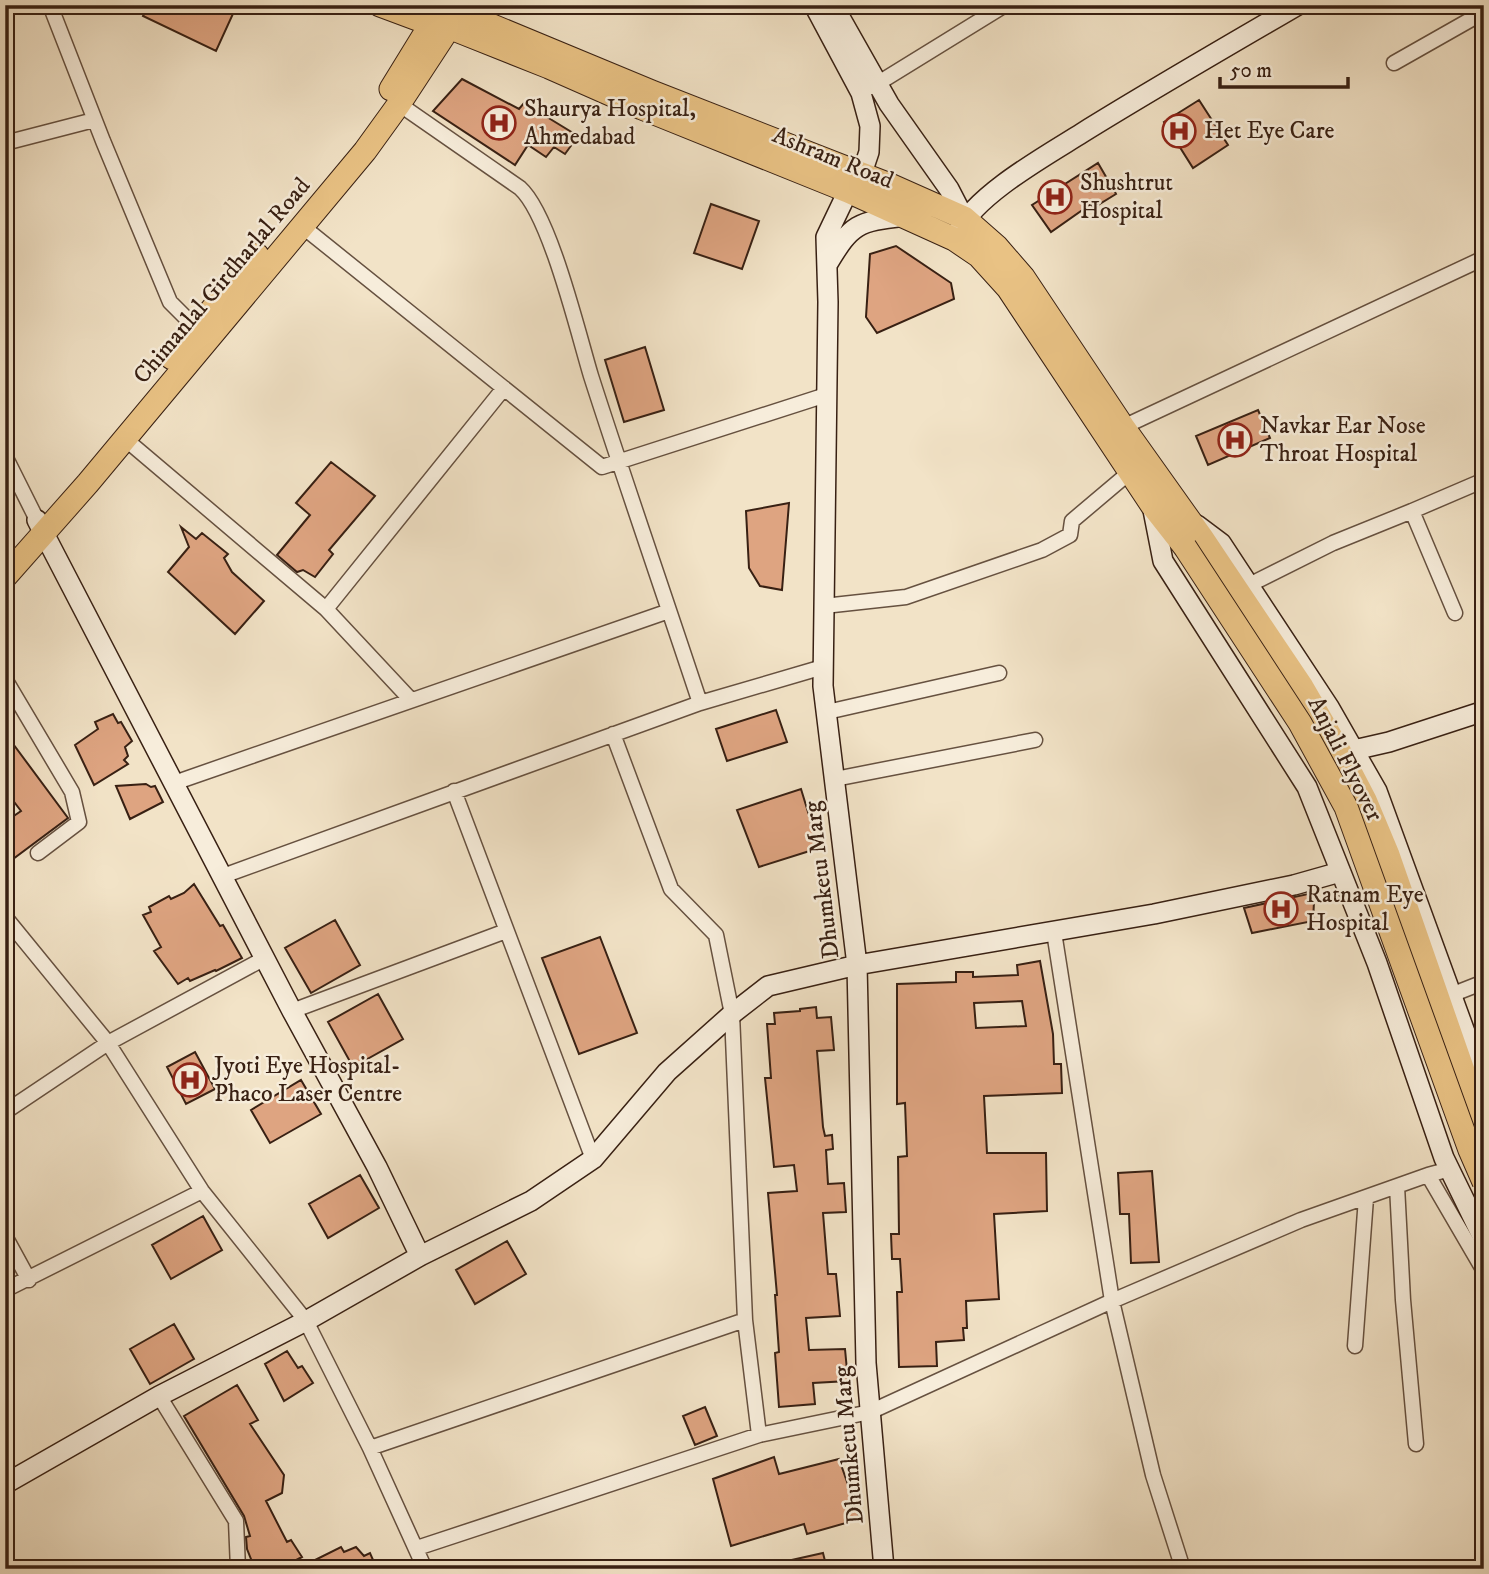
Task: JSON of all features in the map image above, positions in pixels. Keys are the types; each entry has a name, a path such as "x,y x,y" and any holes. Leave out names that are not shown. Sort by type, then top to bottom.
{"main road":[{"name":"Ashram Road","path":"380,5 447,13 855,182 997,247 1023,278 1188,518"},
{"name":"Chimanlal Girdharlal Road","path":"5,555 40,527 124,438 365,151 399,104 447,13"},
{"name":"Chimanlal Girdharlal Road","path":"5,577 40,527 195,327 353,142 447,13"},
{"name":"Ashram Road","path":"855,182 905,216 959,228 979,256 1008,288 1152,505"},
{"name":"Anjali Flyover","path":"1152,505 1193,543 1302,687 1365,800 1388,855 1484,1131"},
{"name":"Anjali Flyover","path":"1188,518 1193,543 1300,723 1346,807 1484,1182"}],"street":[{"path":"50,5 94,120 170,302 195,327"},
{"path":"814,5 869,88 949,189 959,228 1015,175 1155,88 1298,5"},
{"path":"833,5 869,88"},
{"path":"869,88 996,7"},
{"path":"1394,63 1484,12"},
{"name":"Dhumketu Marg","path":"869,88 869,152 826,237 823,667 857,965 866,1363 884,1569"},
{"path":"399,104 520,188 532,201 557,267 700,703"},
{"path":"5,143 94,120"},
{"path":"826,266 843,238 866,221 905,216"},
{"path":"302,226 602,467 826,395"},
{"path":"1123,427 1484,258"},
{"path":"326,608 503,388"},
{"path":"124,438 326,608 411,700"},
{"path":"5,456 292,1010 377,1167 420,1256"},
{"path":"824,606 906,597 1042,550 1070,535 1072,521 1130,472"},
{"path":"1249,585 1333,543 1482,481"},
{"path":"1152,505 1163,561 1307,787 1377,963 1444,1158 1484,1240"},
{"path":"1412,511 1455,613"},
{"path":"1188,518 1221,543 1329,707 1377,791 1484,1084"},
{"path":"174,783 669,611"},
{"path":"223,876 700,703 823,667"},
{"path":"827,712 999,673"},
{"path":"5,679 72,792 79,822 38,853"},
{"path":"1354,750 1389,743 1484,711"},
{"path":"613,734 671,889 716,935 732,1014 745,1320 759,1435"},
{"path":"835,779 1035,740"},
{"path":"454,791 593,1159"},
{"path":"5,1484 159,1396 306,1321 420,1256 531,1201 593,1159 667,1072 768,986 857,965 1154,914 1340,872"},
{"path":"5,917 108,1043 202,1191 306,1321 370,1448 425,1569"},
{"path":"292,1010 506,931"},
{"path":"1054,932 1112,1301 1153,1475 1183,1569"},
{"path":"5,1112 108,1043 265,958"},
{"path":"1451,995 1484,982"},
{"path":"417,1548 759,1435 870,1412 1112,1301 1301,1220 1484,1155"},
{"path":"1428,1175 1484,1271"},
{"path":"1396,1185 1416,1444"},
{"path":"5,1290 202,1191"},
{"path":"1355,1346 1366,1198"},
{"path":"5,1236 29,1280"},
{"path":"370,1448 745,1320"},
{"path":"159,1396 236,1521 238,1569"}],"building":[{"path":"148,5 237,5 216,51 143,16"},
{"path":"462,79 519,109 524,103 578,136 565,154 554,147 546,157 528,145 515,165 433,111"},
{"path":"1199,100 1228,145 1193,168 1164,122"},
{"path":"1098,163 1116,194 1093,208 1091,204 1051,232 1032,205"},
{"path":"711,204 759,221 742,269 694,253"},
{"path":"896,246 951,283 954,299 877,333 866,317 870,254"},
{"path":"645,347 664,410 624,422 605,360"},
{"path":"1258,410 1270,438 1208,465 1196,436"},
{"path":"331,462 375,496 329,550 333,554 315,577 303,570 297,572 277,555 310,515 296,503"},
{"path":"789,503 782,590 760,586 749,568 746,511"},
{"path":"181,527 196,539 202,533 228,554 224,558 232,572 264,601 235,634 168,572 189,547"},
{"path":"776,710 787,742 727,761 716,729"},
{"path":"113,714 132,741 125,747 128,756 124,760 128,764 94,785 75,745 98,729 95,722"},
{"path":"5,733 68,818 5,865 5,822 21,811 5,790"},
{"path":"116,786 155,786 163,802 130,819"},
{"path":"801,789 819,848 759,867 737,810"},
{"path":"194,884 242,958 216,971 190,981 188,978 178,984 154,951 161,947 143,915 151,912 149,907 169,896 171,899 184,893"},
{"path":"1308,894 1314,902 1313,921 1252,933 1244,908"},
{"path":"335,920 360,965 311,993 285,948"},
{"path":"600,937 637,1033 579,1054 542,958"},
{"path":"1040,961 1053,1034 1054,1064 1061,1064 1062,1093 984,1096 987,1153 1046,1153 1047,1211 994,1214 999,1299 966,1301 967,1328 963,1328 964,1340 936,1342 937,1366 899,1367 897,1292 902,1292 900,1259 892,1259 891,1234 899,1234 898,1157 907,1156 905,1103 897,1104 897,984 956,982 956,972 973,972 973,977 1018,975 1017,965","holes":["1022,1001 1026,1026 976,1028 974,1003"]},
{"path":"378,994 403,1039 353,1067 328,1022"},
{"path":"816,1007 817,1018 831,1017 834,1050 817,1051 823,1127 825,1136 832,1135 833,1149 826,1150 828,1184 844,1183 846,1212 823,1213 828,1274 836,1274 840,1316 806,1318 809,1350 845,1349 848,1381 813,1383 815,1404 779,1407 775,1353 779,1352 777,1295 768,1193 797,1191 794,1165 774,1167 765,1078 771,1078 767,1024 775,1024 774,1013"},
{"path":"195,1052 215,1089 186,1104 167,1067"},
{"path":"301,1080 321,1114 270,1143 251,1110"},
{"path":"1152,1171 1159,1262 1131,1263 1129,1214 1120,1214 1118,1173"},
{"path":"360,1175 379,1208 328,1238 309,1204"},
{"path":"203,1216 222,1250 171,1279 152,1245"},
{"path":"507,1241 526,1274 475,1304 456,1270"},
{"path":"174,1324 194,1359 150,1384 130,1349"},
{"path":"287,1351 298,1368 302,1366 313,1383 284,1401 265,1364"},
{"path":"237,1385 258,1420 250,1424 284,1475 282,1493 266,1501 287,1542 291,1540 302,1557 279,1569 255,1569 247,1549 246,1537 250,1536 244,1516 184,1416"},
{"path":"705,1407 717,1436 695,1445 683,1416"},
{"path":"774,1457 779,1474 839,1459 860,1519 807,1534 804,1524 731,1546 713,1479"},
{"path":"341,1547 344,1552 356,1547 364,1556 370,1553 377,1569 297,1569"},
{"path":"823,1553 827,1569 779,1569 778,1563"}],"place":[{"name":"Shaurya Hospital, Ahmedabad","path":"499,123"},
{"name":"Het Eye Care","path":"1179,131"},
{"name":"Shushtrut Hospital","path":"1055,197"},
{"name":"Navkar Ear Nose Throat Hospital","path":"1235,440"},
{"name":"Ratnam Eye Hospital","path":"1281,909"},
{"name":"Jyoti Eye Hospital- Phaco Laser Centre","path":"190,1080"}]}
